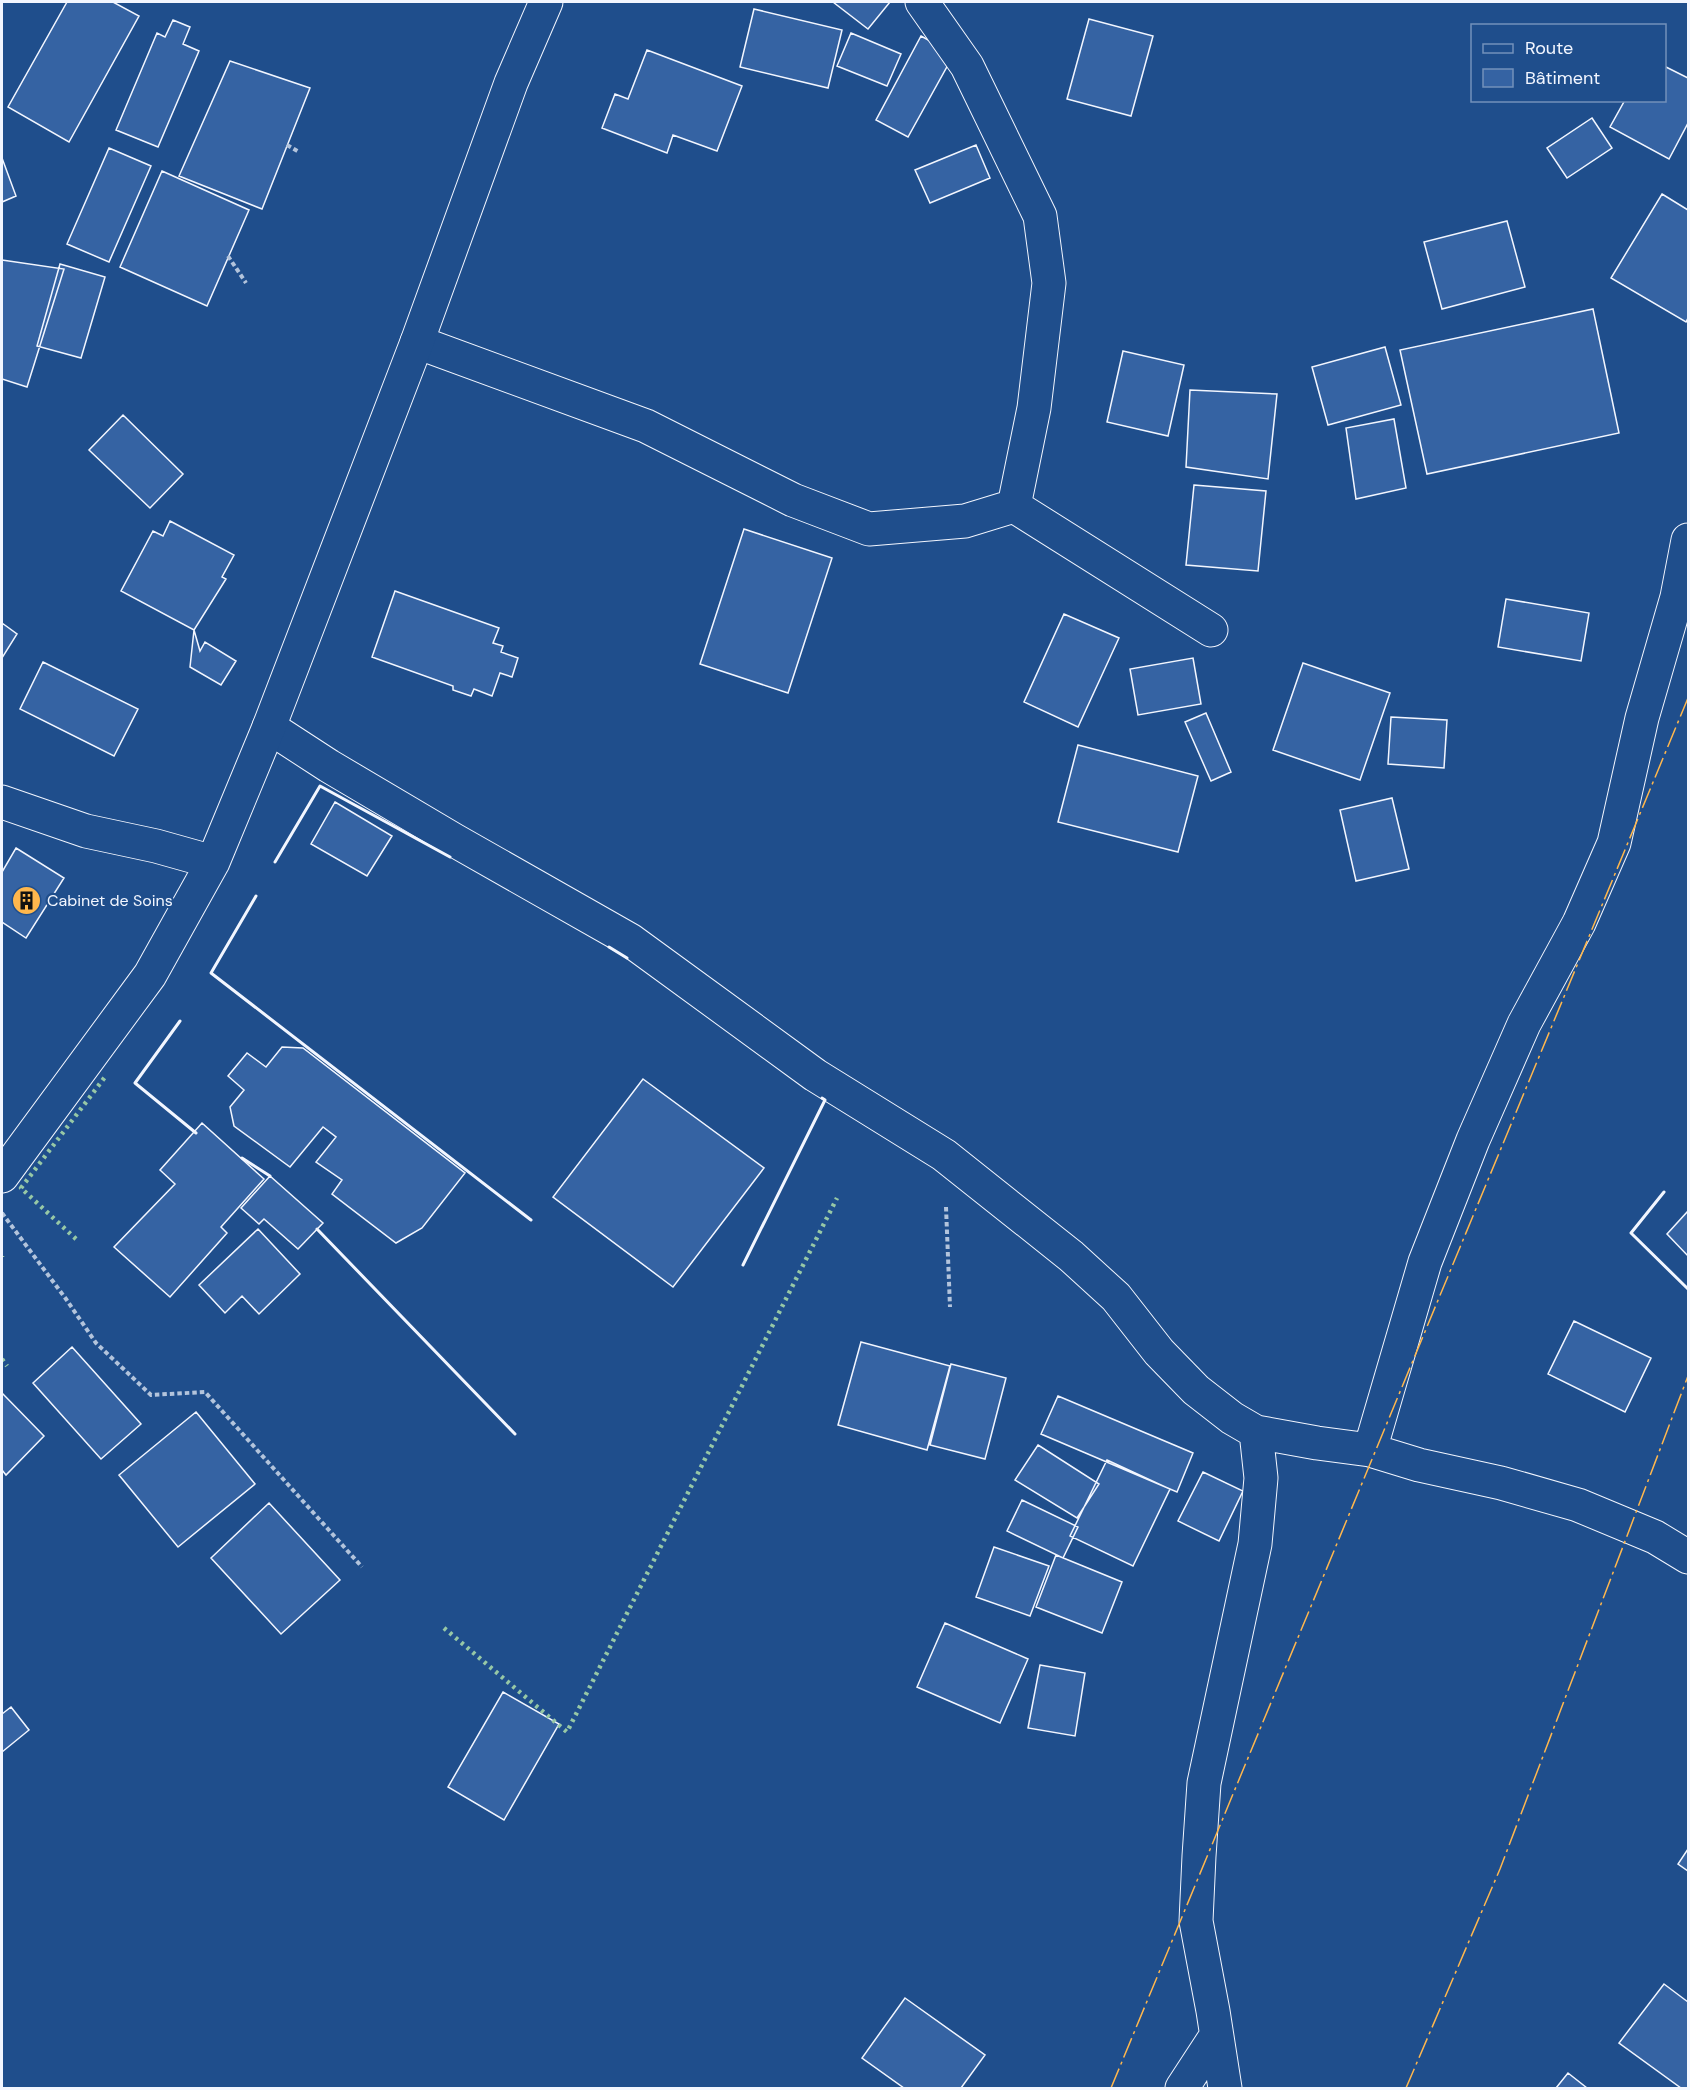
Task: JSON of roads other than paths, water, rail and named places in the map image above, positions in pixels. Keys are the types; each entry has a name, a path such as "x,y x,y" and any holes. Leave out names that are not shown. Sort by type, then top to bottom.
{"street":[{"path":"2,1176 150,975 213,862 269,727 417,342 512,83 546,2"},
{"path":"922,2 967,66 1040,216 1049,282 1034,408 1014,506"},
{"path":"417,342 646,426 793,500 868,528 965,521 1014,506 1211,630"},
{"path":"1370,1450 1425,1262 1473,1140 1524,1024 1579,923 1614,843 1642,718 1677,597 1689,540"},
{"path":"269,727 329,766 454,840 630,940 815,1075 944,1155 1071,1256 1116,1297 1160,1352 1196,1390 1232,1418 1256,1432 1370,1450 1419,1465 1501,1483 1578,1505 1655,1537 1689,1557"},
{"path":"2,802 86,831 156,846 213,862"},
{"path":"1225,2088 1196,1921 1199,1856 1204,1784 1255,1544 1261,1478 1256,1432"},
{"path":"1182,2088 1216,2037"}],"place":[{"name":"Cabinet de Soins","path":"26,900"}]}
